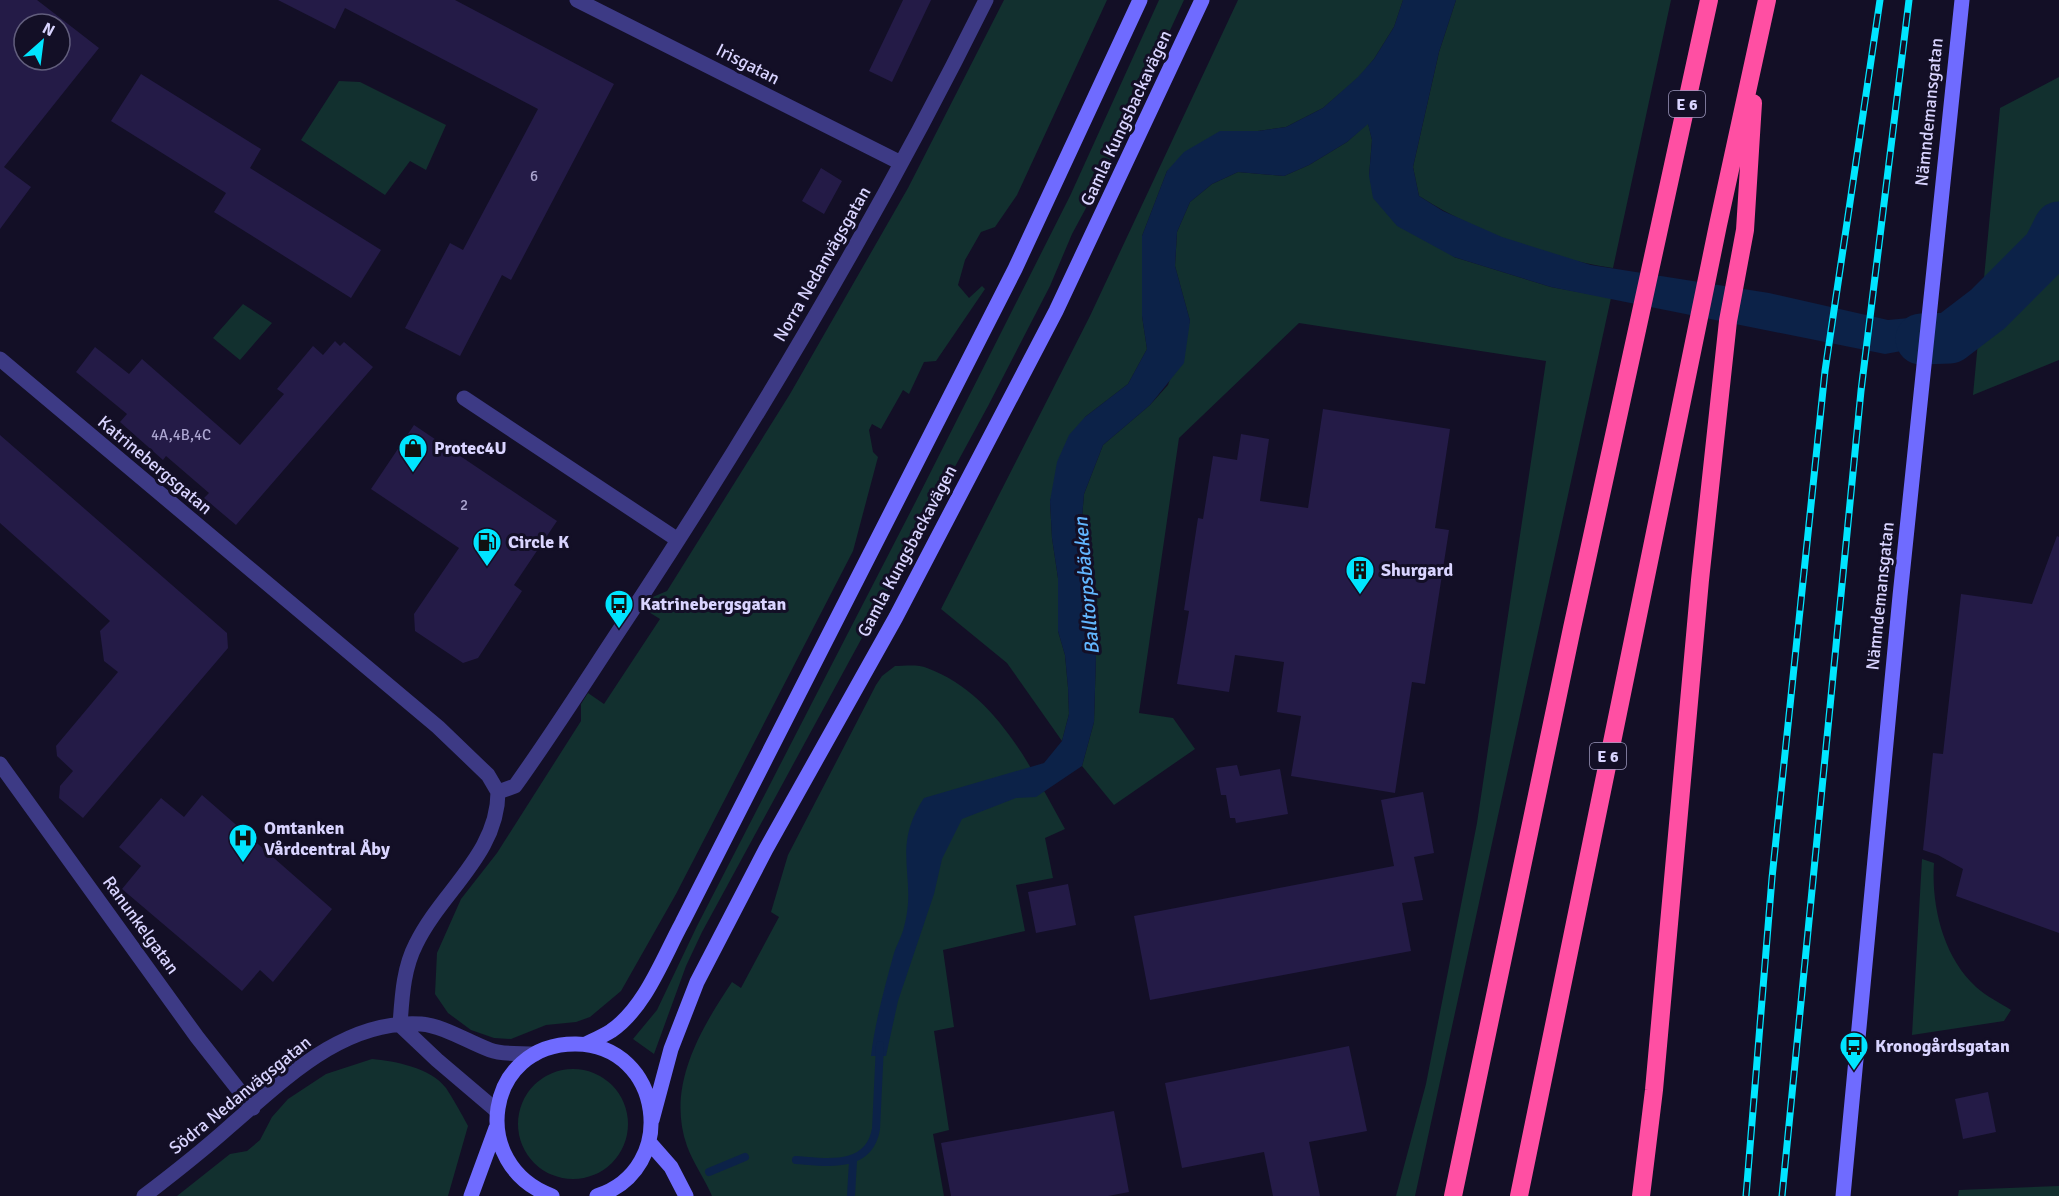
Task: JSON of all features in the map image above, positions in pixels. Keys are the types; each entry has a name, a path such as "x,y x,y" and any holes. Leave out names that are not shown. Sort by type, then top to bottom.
{"highway":[{"name":"E 6","path":"1451,1196 1709,0"},
{"name":"E 6","path":"1519,1196 1718,225 1767,0"},
{"path":"1641,1196 1654,1090 1700,580 1728,321 1744,230 1758,40"}],"main road":[{"name":"Gamla Kungsbackavägen","path":"586,1044 612,1031 630,1013 650,983 682,923 1015,269 1140,0"},
{"name":"Gamla Kungsbackavägen","path":"652,1120 671,1049 697,982 766,849 896,617 1056,311 1202,0"},
{"name":"Nämndemansgatan","path":"1843,1196 1862,981 1962,0"},
{"path":"552,1196 530,1185 510,1166 498,1142 496,1111 509,1078 535,1054 560,1045 586,1044 616,1056 633,1070 649,1099 652,1120 649,1142 641,1161 627,1179 597,1196"},
{"path":"471,1196 496,1128"},
{"path":"649,1142 671,1167 686,1196"}],"street":[{"name":"Irisgatan","path":"577,0 901,163"},
{"name":"Norra Nedanvägsgatan","path":"498,792 515,786 527,769 678,540 810,327 938,97 986,0"},
{"name":"Katrinebergsgatan","path":"0,359 438,727 489,774 498,792"},
{"path":"464,398 678,540"},
{"name":"Ranunkelgatan","path":"0,764 197,1037 253,1108"},
{"path":"496,1111 400,1025 407,967 415,944 436,910 480,852 495,821 498,792"},
{"name":"Södra Nedanvägsgatan","path":"144,1196 253,1108 287,1077 326,1050 355,1034 400,1025 423,1024 492,1051 535,1054"}],"green space":[{"path":"1004,0 1107,0 1017,195 995,227 981,232 965,260 958,285 969,298 982,286 985,289 936,361 924,362 909,394 903,390 881,429 872,424 869,430 873,452 878,457 853,551 676,894 621,991 590,1017 576,1022 546,1025 511,1039 494,1038 471,1030 448,1013 435,994 437,953 461,899 497,853 581,721 581,704 588,693 604,704 660,619 644,609 648,599 667,591 790,394 908,188"},
{"path":"1159,0 1184,0 1100,182 988,406 702,932 686,966 654,1054 633,1039 657,1010 697,926 915,503 1070,196"},
{"path":"1238,0 1403,0 1394,27 1374,59 1359,77 1323,108 1286,127 1258,131 1167,171 1142,236 1142,316 1147,349 1128,384 1085,417 1050,501 1052,538 1058,578 1058,631 1065,655 1068,687 1069,714 1062,741 1007,663 941,609 1090,316"},
{"path":"1456,0 1671,0 1613,268 1563,258 1513,242 1464,221 1419,196 1413,167 1439,52"},
{"path":"2059,77 2059,360 1973,395 2000,108"},
{"path":"339,81 360,82 446,125 426,170 410,161 385,195 301,140"},
{"path":"1368,123 1372,140 1369,176 1454,257 1551,287 1611,298 1415,1196 1396,1196 1426,1084 1477,823 1546,361 1299,323 1179,438 1139,713 1173,718 1195,749 1114,805 1082,766 1094,722 1096,655 1094,619 1080,542 1084,494 1103,445 1150,405 1168,385 1190,321 1175,266 1177,232 1190,202 1212,184 1238,172 1284,176 1309,165 1347,142"},
{"path":"243,304 272,323 240,360 213,338"},
{"path":"895,666 923,667 952,680 992,714 1010,735 1025,758 1065,829 1045,838 1053,878 1016,885 1025,931 943,950 954,1027 934,1031 949,1130 933,1134 944,1196 712,1196 687,1146 682,1124 681,1102 690,1060 698,1039 720,1000 732,982 741,988 779,917 771,912 788,855 876,685 882,676"},
{"path":"1922,859 1934,863 1937,913 1947,946 1955,961 1976,987 2011,1010 2004,1021 1912,1035"},
{"path":"372,1059 402,1064 431,1075 446,1088 460,1111 468,1126 448,1196 177,1196 230,1154 247,1151 260,1140 272,1117 288,1099 326,1074"},
{"path":"573,1069 594,1074 612,1085 623,1103 628,1124 623,1145 612,1163 594,1174 573,1179 552,1174 534,1163 523,1145 518,1124 523,1103 534,1085 552,1074"},
{"path":"2059,1186 2059,1196 1958,1196 1959,1190"}],"water":[{"path":"1403,0 1456,0 1439,52 1413,167 1419,196 1443,211 1502,237 1591,265 1769,293 1888,320 1983,311 1989,335 1885,354 1551,287 1454,257 1397,226 1373,198 1369,176 1372,140 1368,124 1347,142 1309,165 1284,176 1238,172 1212,184 1190,202 1177,232 1175,266 1190,321 1184,363 1150,405 1103,445 1084,494 1080,542 1094,619 1096,655 1094,722 1082,766 1036,797 1016,798 962,819 942,859 934,894 898,1001 886,1056 871,1056 884,991 903,930 907,909 906,848 909,833 914,816 924,798 1044,763 1062,741 1069,714 1068,687 1065,655 1058,631 1058,578 1052,538 1050,501 1057,462 1069,435 1085,417 1128,384 1147,349 1142,316 1142,236 1167,171 1184,152 1220,131 1258,131 1286,127 1323,108 1358,77 1374,59 1394,27"}],"building":[{"path":"0,0 37,0 52,12 12,12 12,72 72,72 72,27 99,48 4,167 31,187 0,229"},
{"path":"278,0 455,0 614,84 511,280 502,275 460,356 405,328 450,243 463,250 538,109 345,8 335,29"},
{"path":"903,0 931,0 892,82 869,71"},
{"path":"141,74 261,149 250,168 381,250 351,298 214,212 226,193 111,121"},
{"path":"821,168 842,181 824,214 802,201"},
{"path":"335,341 340,346 344,342 373,367 236,525 204,498 209,493 166,456 163,460 120,422 127,414 76,372 95,347 129,374 142,359 240,445 284,394 277,389 313,346 323,355"},
{"name":"Shurgard","path":"1323,409 1450,429 1435,528 1449,530 1425,684 1412,682 1395,793 1291,776 1301,716 1277,712 1284,662 1235,655 1229,692 1177,684 1189,611 1184,610 1198,518 1203,519 1213,456 1237,460 1241,434 1269,439 1260,501 1308,508"},
{"path":"414,425 557,521 514,585 522,591 478,658 463,663 415,631 414,614 459,548 371,489"},
{"path":"0,435 227,633 228,648 83,818 59,798 60,786 73,771 57,756 56,746 118,672 104,661 100,631 110,621 0,523"},
{"path":"2057,536 2059,537 2059,933 1956,896 1963,869 1938,855 1923,850 1933,753 1943,754 1961,594 2032,604"},
{"path":"1237,765 1240,776 1280,769 1288,814 1236,823 1235,818 1230,818 1226,795 1221,795 1216,768"},
{"path":"1423,792 1434,853 1414,857 1423,900 1402,903 1411,951 1150,1000 1134,916 1394,866 1381,800"},
{"path":"202,795 332,909 273,982 260,970 242,991 122,889 141,866 119,847 161,798 184,817"},
{"path":"1068,884 1076,925 1036,933 1028,892"},
{"path":"1349,1046 1367,1131 1309,1142 1320,1196 1273,1196 1264,1152 1182,1168 1165,1083"},
{"path":"1988,1092 1996,1132 1963,1139 1955,1099"},
{"path":"1114,1111 1129,1192 1108,1196 951,1196 941,1143"}],"waterway":[{"path":"1921,339 1950,338 1988,309 2048,249 2059,227"},
{"name":"Balltorpsbäcken","path":"796,1160 845,1161 865,1151 872,1142 876,1129 880,1045"},
{"name":"Balltorpsbäcken","path":"709,1172 745,1157"},
{"path":"851,1196 853,1161"}],"railway":[{"path":"1746,1196 1772,878 1825,371 1880,0"},
{"path":"1782,1196 1861,391 1909,0"}],"place":[{"name":"Protec4U","path":"413,474"},
{"name":"Circle K","path":"487,568"},
{"name":"Shurgard","path":"1360,596"},
{"name":"Katrinebergsgatan","path":"619,630"},
{"name":"Omtanken Vårdcentral Åby","path":"243,864"},
{"name":"Kronogårdsgatan","path":"1854,1072"}]}
